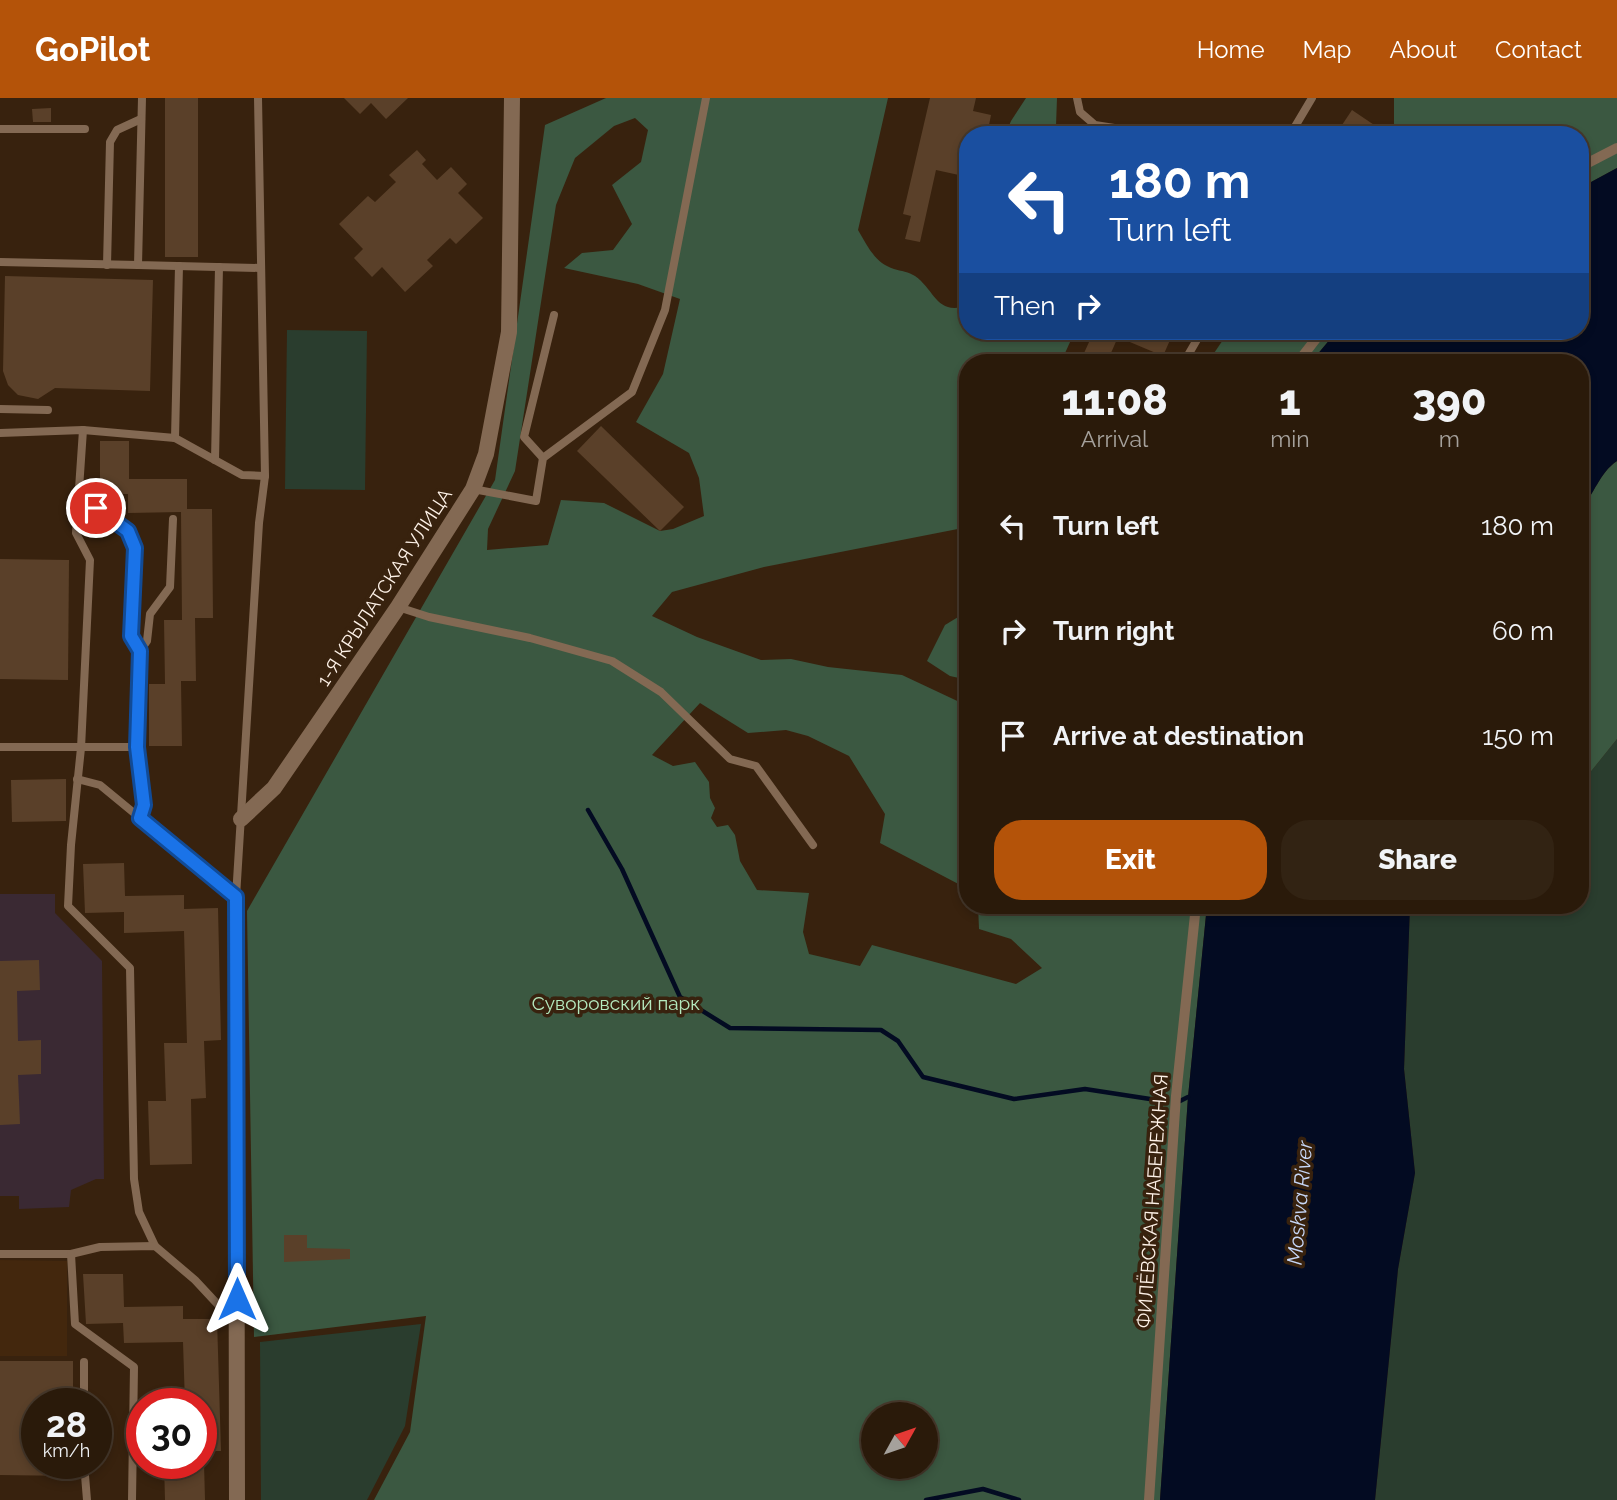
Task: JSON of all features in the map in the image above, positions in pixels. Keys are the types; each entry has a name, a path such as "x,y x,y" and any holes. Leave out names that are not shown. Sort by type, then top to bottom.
{"street":[{"name":"1-Я КРЫЛАТСКАЯ УЛИЦА","path":"241,819 274,788 398,607 472,489 486,454 509,332 512,98"},
{"path":"1589,162 1617,148"},
{"path":"1304,354 1315,340"},
{"path":"236,897 237,1500"},
{"name":"ФИЛЁВСКАЯ НАБЕРЕЖНАЯ","path":"1150,1500 1176,1096 1195,914"}],"lane":[{"path":"138,265 142,98"},
{"path":"236,897 259,523 265,476 258,98"},
{"path":"472,489 536,501 543,458 632,392 666,310 706,98"},
{"path":"1077,98 1080,112 1095,125 1101,126"},
{"path":"1295,126 1312,98"},
{"path":"107,265 110,142 117,130 141,118"},
{"path":"0,129 85,129"},
{"path":"0,262 261,268"},
{"path":"175,438 179,266"},
{"path":"215,460 219,267"},
{"path":"543,458 524,437 554,315"},
{"path":"0,409 48,410"},
{"path":"0,433 83,430 175,438 242,475 265,476"},
{"path":"83,430 76,533 90,560 82,748 77,779 68,906 130,968 134,1179 139,1212 155,1246 195,1280 237,1326"},
{"path":"78,503 96,508 128,531 135,548 131,636 140,651 137,747 144,805 140,818"},
{"path":"140,651 147,641 150,614 170,587 173,519"},
{"path":"398,607 429,617 530,638 612,661 660,692 730,759 756,766 813,845"},
{"path":"0,747 137,747"},
{"path":"77,779 100,785 236,897"},
{"path":"0,1254 71,1254 100,1247 155,1246"},
{"path":"71,1254 75,1324 134,1367 132,1500"},
{"path":"84,1362 84,1388"},
{"path":"85,1479 87,1500"}],"shaded area":[{"path":"0,894 55,894 55,913 102,961 104,1179 96,1179 71,1190 69,1207 19,1209 19,1196 0,1196"},
{"path":"0,1260 67,1261 67,1356 0,1356"}],"green space":[{"name":"Суворовский парк","path":"606,98 888,98 858,230 873,254 887,266 915,276 942,304 959,307 959,340 1071,340 1065,354 959,354 959,529 764,567 672,592 652,616 697,637 761,660 791,659 828,667 902,675 959,702 959,884 880,843 885,814 849,756 808,736 786,730 748,733 700,703 652,755 673,766 695,762 709,782 710,798 715,808 711,818 717,827 728,825 735,835 740,861 757,890 809,893 803,932 809,954 860,966 872,945 1016,984 1042,968 1011,939 979,929 978,914 1206,914 1188,1097 1160,1500 374,1500 410,1432 426,1316 254,1337 247,911 495,480 545,125","holes":["635,118 648,130 641,162 612,185 632,224 613,250 582,253 564,268 638,284 680,299 663,374 636,422 689,453 699,478 704,516 673,529 660,531 604,503 561,500 548,545 487,550 488,529 515,471 556,205 575,158 614,126"]},
{"path":"1026,98 1057,98 1056,126 1009,126"},
{"path":"1394,98 1617,98 1617,168 1589,183 1589,126 1394,126"},
{"path":"287,330 367,331 365,490 285,489"},
{"path":"1223,340 1329,340 1318,354 1213,354"},
{"path":"1617,461 1617,739 1589,774 1589,498"},
{"path":"959,616 959,678 950,676 927,661 945,625"},
{"path":"1617,739 1617,1500 1375,1500 1398,1269 1415,1173 1404,1069 1410,914 1589,914 1589,774"},
{"path":"421,1324 405,1426 367,1500 261,1500 260,1342"}],"water":[{"path":"1617,168 1617,461 1606,471 1589,498 1589,354 1318,354 1329,340 1589,340 1589,183"},
{"name":"Moskva River","path":"1206,914 1410,914 1404,1069 1415,1173 1398,1269 1375,1500 1160,1500 1188,1097"}],"building":[{"path":"165,98 198,98 198,257 165,257"},
{"path":"344,98 408,98 386,119 371,103 360,114"},
{"path":"930,98 976,98 973,111 991,115 989,126 959,126 959,175 936,170 920,242 905,239 911,216 903,214"},
{"path":"51,108 51,122 33,122 32,109"},
{"path":"1352,110 1376,126 1343,126"},
{"path":"417,150 426,160 422,164 437,180 451,167 467,184 458,193 483,218 456,244 450,238 427,260 433,266 405,292 382,267 372,277 354,258 363,249 339,224 368,196 375,202 396,182 389,175"},
{"path":"5,276 153,280 150,391 55,388 38,399 18,395 8,385 3,371"},
{"path":"1090,340 1117,340 1111,354 1084,354"},
{"path":"1125,340 1170,340 1164,354"},
{"path":"601,426 684,507 660,531 577,451"},
{"path":"100,441 129,441 129,479 187,479 187,509 212,509 213,618 195,618 196,681 181,681 182,746 149,746 149,684 165,684 164,620 182,620 181,512 128,513 128,494 100,494"},
{"path":"0,559 69,560 68,680 0,679"},
{"path":"66,779 66,821 12,822 11,780"},
{"path":"124,863 125,896 184,895 184,909 218,908 221,1040 204,1041 206,1098 191,1099 192,1164 150,1165 148,1101 166,1101 164,1043 187,1043 184,931 124,933 124,912 85,913 83,864"},
{"path":"39,960 40,990 17,991 18,1041 41,1040 41,1074 18,1075 20,1124 0,1125 0,961"},
{"path":"284,1235 307,1235 307,1248 350,1249 350,1259 284,1262"},
{"path":"83,1274 123,1274 124,1307 183,1306 183,1319 217,1319 221,1451 217,1451 217,1388 184,1388 183,1342 124,1343 123,1323 86,1324"},
{"path":"0,1361 73,1361 73,1388 21,1388 21,1475 0,1475"},
{"path":"164,1479 204,1479 205,1500 165,1500"}],"waterway":[{"path":"588,810 622,869 680,997 730,1028 881,1030 898,1041 923,1077 1014,1099 1085,1089 1163,1101"},
{"path":"1180,1101 1188,1097"},
{"path":"926,1500 983,1489 1019,1500"}],"route":[{"path":"96,508 128,531 135,548 131,636 140,651 137,747 144,805 140,818 236,897 237,1299"}]}
